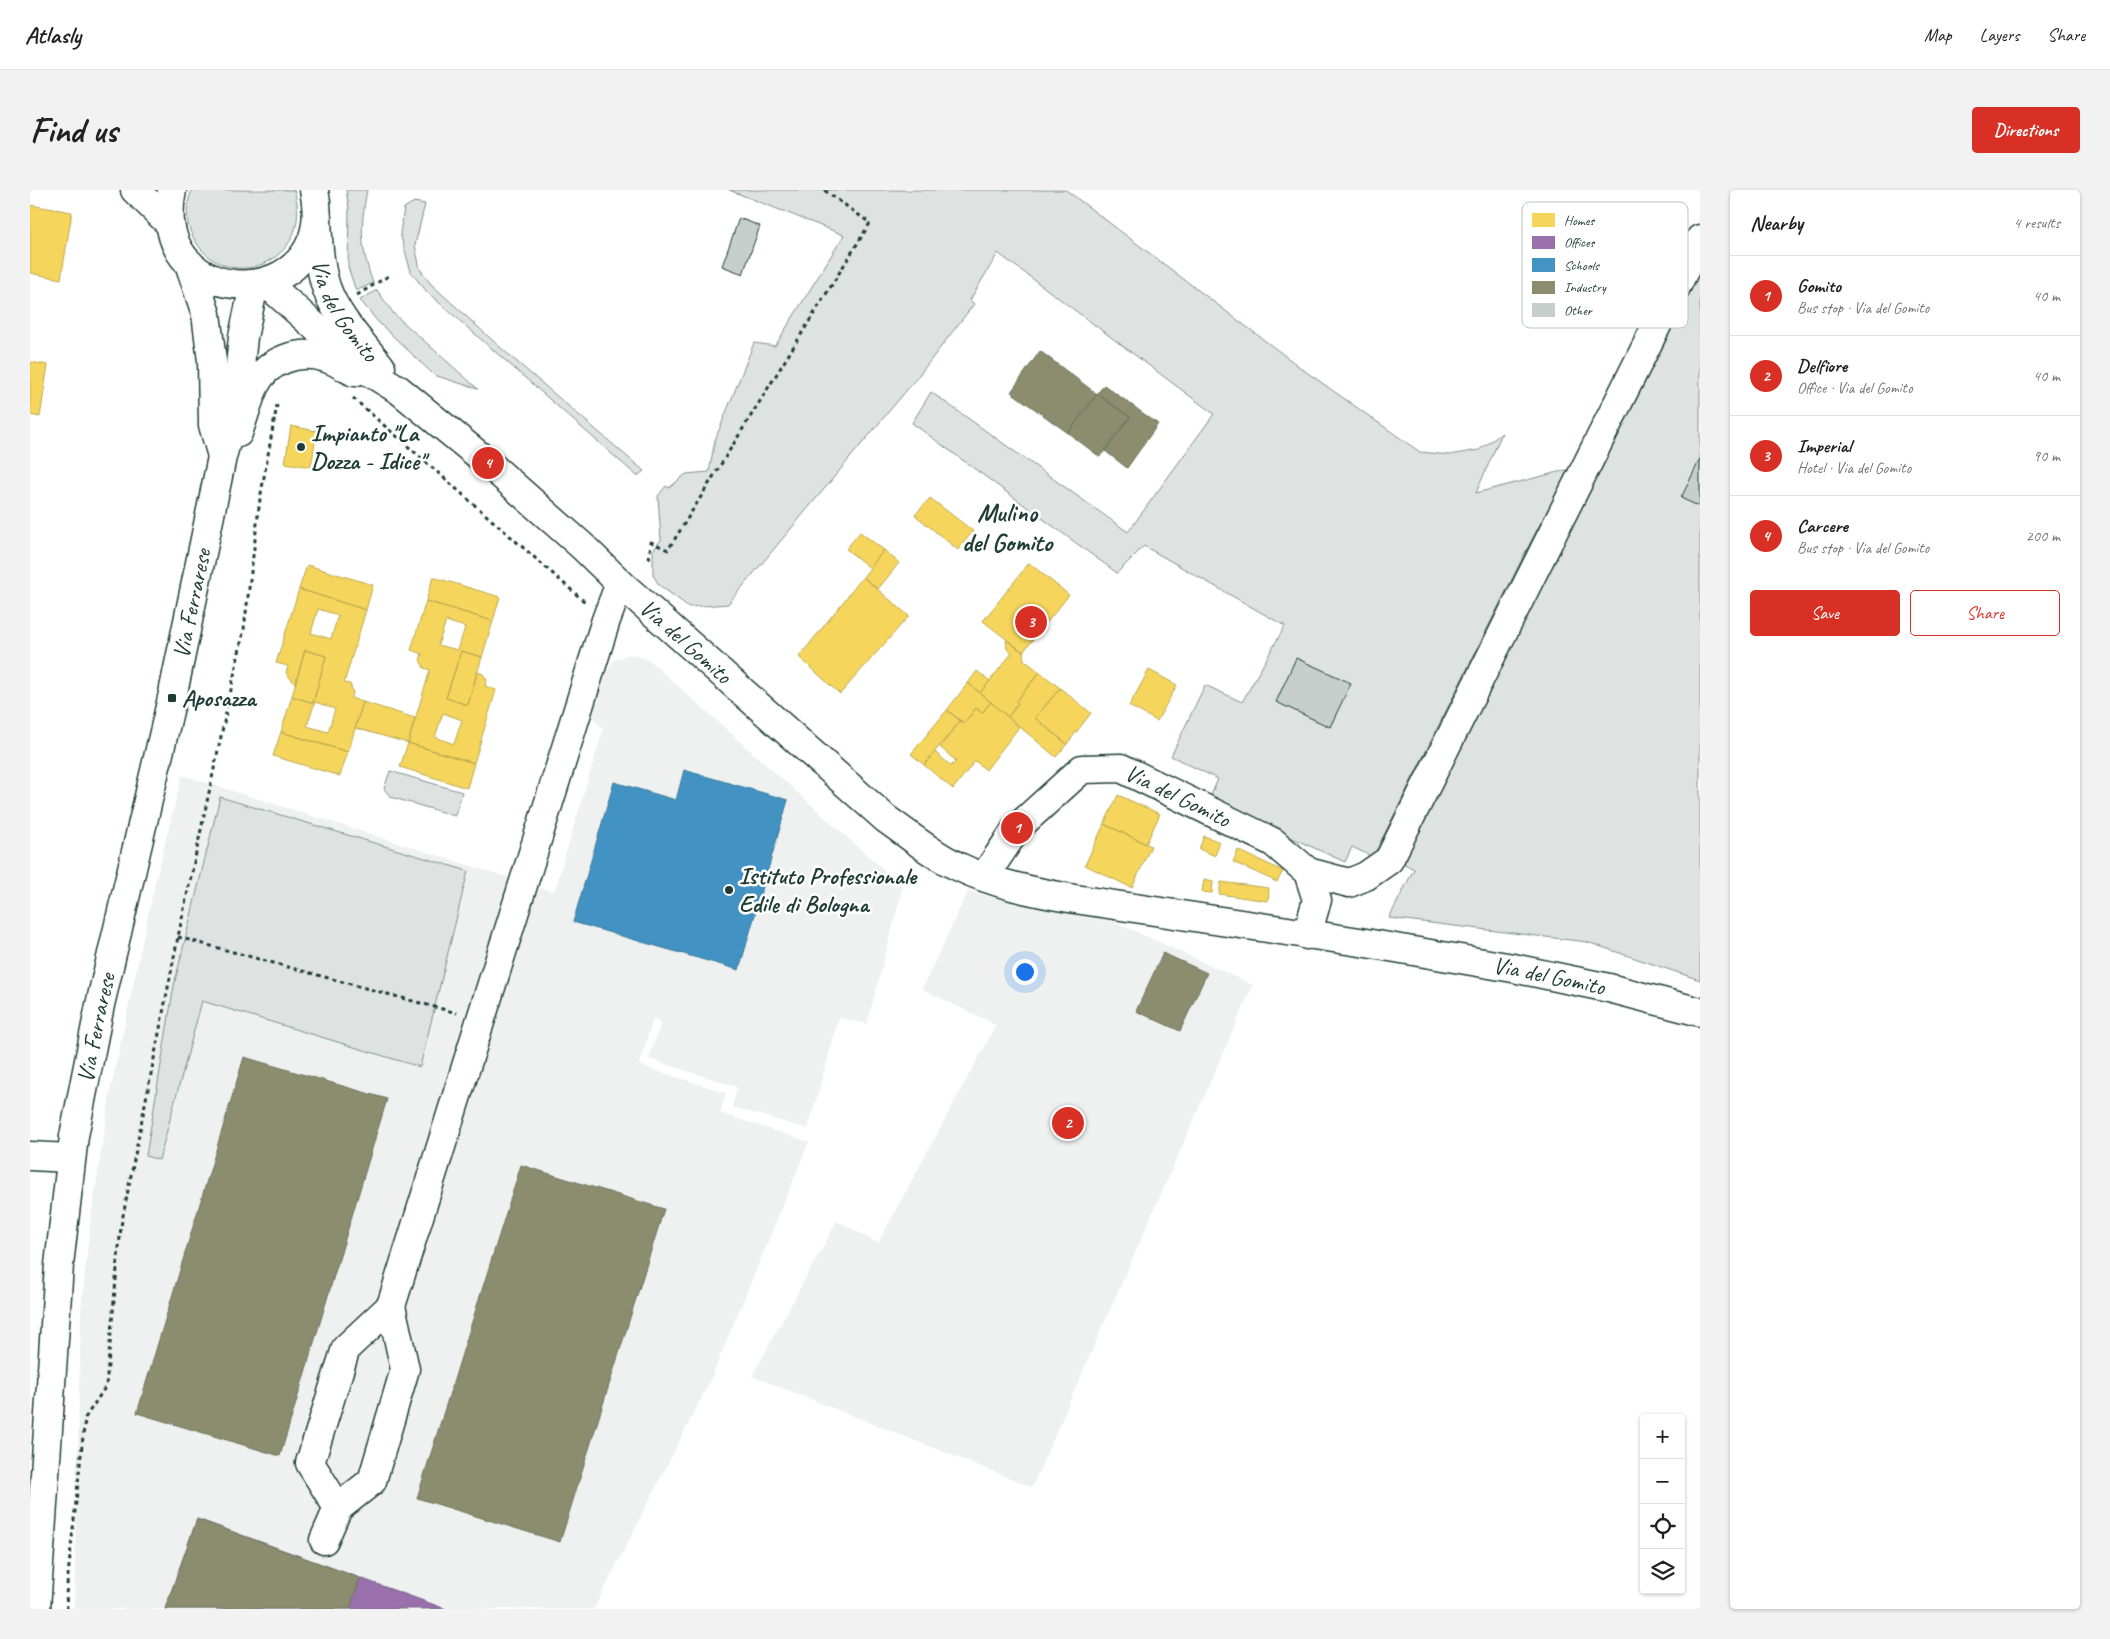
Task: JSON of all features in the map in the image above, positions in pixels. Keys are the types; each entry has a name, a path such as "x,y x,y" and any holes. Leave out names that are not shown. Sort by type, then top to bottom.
{"street":[{"path":"135,190 170,224"},
{"path":"172,190 169,205 170,224 178,247 189,263 205,275 218,282 233,285 260,284 282,275 302,257 314,234 317,218"},
{"name":"Via del Gomito","path":"314,190 319,259 326,288 339,313 399,390"},
{"path":"1688,263 1700,239"},
{"name":"Via Ferrarese","path":"189,263 206,314 212,361 213,425 222,457"},
{"name":"Via del Gomito","path":"260,284 368,371 399,390 488,463 582,546 620,583 886,818 938,855 956,865 984,877 1028,890 1074,899 1523,970 1609,988 1700,1012"},
{"name":"Via Ferrarese","path":"36,1609 37,1472 70,1158 84,1080 176,680 222,457 236,405 243,337 260,284"},
{"path":"1308,872 1349,883 1366,876 1389,860 1655,328"},
{"name":"Via Ferrarese","path":"222,457 237,436 255,385 265,371 280,360 304,355 324,357 370,380 399,390"},
{"path":"338,1508 310,1463 346,1348 390,1306 606,620 620,583"},
{"name":"Via del Gomito","path":"984,877 1017,828 1082,769 1121,768 1273,842 1308,872"},
{"path":"1307,935 1317,900 1308,872"},
{"path":"30,1156 70,1158"},
{"path":"324,1540 338,1508 372,1481 405,1369 390,1306"}],"path":[{"path":"649,559 651,542 668,550 870,223 824,190"},
{"path":"350,296 356,295 390,275"},
{"path":"348,395 606,620"},
{"path":"67,1609 66,1594 85,1418 106,1386 121,1226 178,937 244,629 260,499 280,398"},
{"path":"178,937 481,1019"}],"shaded area":[{"path":"192,190 294,190 297,216 292,237 280,253 263,264 244,268 224,265 206,254 192,235 188,224 187,212"},
{"path":"346,190 367,190 362,237 373,283 356,291 348,267 349,208"},
{"path":"729,190 1066,190 1305,371 1420,452 1449,455 1479,450 1502,433 1476,493 1570,469 1532,539 1373,857 1352,847 1345,862 1209,800 1218,779 1171,756 1205,685 1242,702 1285,626 1144,546 1117,573 912,423 931,392 1128,532 1214,414 998,253 970,300 974,304 916,379 728,604 689,607 659,585 653,575 653,550 661,540 658,496 666,486 669,488 686,474 709,472 715,440 754,343 775,346 844,235"},
{"path":"414,202 425,204 415,245 420,269 431,284 502,349 644,471 637,476 427,292 411,272 400,233 404,208"},
{"path":"1700,271 1700,980 1587,942 1389,918 1414,869 1397,860 1671,328 1688,328 1688,294"},
{"path":"377,290 394,314 478,389 434,375 378,322 360,300"},
{"path":"629,654 649,660 903,887 867,1024 839,1018 808,1129 732,1107 737,1087 649,1059 661,1022 653,1019 639,1065 726,1093 720,1113 809,1142 710,1381 594,1609 74,1609 81,1311 90,1224 111,1088 154,887 182,775 554,892 603,730 588,711 595,692 614,660"},
{"path":"390,771 462,792 455,816 391,797 384,789"},
{"path":"220,797 468,871 420,1067 202,1001 159,1160 146,1156 174,985"},
{"path":"968,891 1030,907 1115,922 1253,985 1032,1487 752,1376 837,1221 878,1243 996,1025 922,989"}],"building: Homes":[{"path":"30,205 72,212 61,279 30,273"},
{"path":"30,362 48,365 40,417 30,415"},
{"name":"Impianto \"La Dozza - Idice\"","path":"291,426 317,431 311,467 285,463"},
{"path":"930,498 973,531 958,550 915,515"},
{"path":"860,532 884,550 870,568 846,549"},
{"path":"884,550 899,563 878,589 863,577"},
{"path":"1029,563 1069,595 1023,652 983,621"},
{"path":"307,565 373,585 366,610 299,589"},
{"path":"433,577 500,597 493,621 426,601"},
{"path":"863,577 909,616 840,694 799,657"},
{"path":"299,589 366,610 344,683 350,684 353,693 351,698 363,702 348,752 281,732 292,696 313,703 326,656 305,650 295,684 286,673 288,666 276,663","holes":["318,609 338,615 331,639 311,633","315,702 335,709 328,732 307,726"]},
{"path":"426,601 493,621 482,657 461,651 446,698 468,705 477,672 483,674 487,680 485,686 496,690 474,763 408,743 430,670 424,668 420,660 422,654 411,650","holes":["446,621 465,627 458,650 438,645","443,713 462,720 454,744 435,737"]},
{"path":"1006,640 1023,652 1024,660 1040,672 1016,701 1018,703 1008,717 980,693 1012,653 1007,649"},
{"path":"305,650 326,656 313,703 292,696"},
{"path":"461,651 482,657 468,705 446,698"},
{"path":"1149,670 1177,685 1157,721 1129,706"},
{"path":"977,671 990,681 980,693 968,683"},
{"path":"1040,672 1060,688 1035,718 1067,744 1056,757 1008,717 1018,703 1016,701"},
{"path":"968,683 991,702 982,713 976,708 964,723 947,710"},
{"path":"1060,688 1091,713 1067,744 1035,718"},
{"path":"363,702 415,718 408,743 355,728"},
{"path":"991,702 1019,727 986,770 975,761 953,789 924,765 935,752 951,766 956,761 940,747 960,721 964,723 976,708 982,713"},
{"path":"947,710 960,721 924,765 911,754"},
{"path":"281,732 348,752 340,776 273,756"},
{"path":"408,743 474,763 467,788 400,767"},
{"path":"1118,795 1160,814 1146,844 1104,824"},
{"path":"1104,824 1151,846 1132,888 1085,865"},
{"path":"1204,836 1220,842 1215,856 1199,849"},
{"path":"1238,850 1283,871 1277,882 1233,862"},
{"path":"1204,879 1213,881 1212,893 1202,892"},
{"path":"1221,882 1269,888 1268,901 1219,894"}],"building: Offices":[{"path":"197,1519 360,1578 446,1609 165,1609"}],"building: Schools":[{"path":"684,770 788,800 739,970 573,922 614,782 676,800"}],"building: Industry":[{"path":"1040,351 1097,394 1068,433 1011,392"},
{"path":"1104,385 1158,424 1127,468 1105,451 1130,417 1097,394"},
{"path":"1097,394 1130,417 1100,457 1068,433"},
{"path":"1163,953 1207,973 1180,1031 1136,1011"},
{"path":"244,1057 387,1099 280,1456 137,1413"},
{"path":"521,1165 664,1209 560,1542 417,1498"},
{"path":"197,1519 360,1578 350,1609 165,1609"}],"building: Other":[{"path":"739,218 760,226 743,274 722,266"},
{"path":"1700,459 1700,507 1681,498"},
{"path":"1296,658 1351,683 1330,727 1276,702"}],"place":[{"name":"Impianto \"La Dozza - Idice\"","path":"301,447"},
{"name":"Carcere","path":"488,463"},
{"name":"Imperial","path":"1031,622"},
{"name":"Aposazza","path":"172,698"},
{"name":"Gomito","path":"1017,828"},
{"name":"Istituto Professionale Edile di Bologna","path":"729,890"},
{"name":"Delfiore","path":"1068,1123"}],"district":[{"name":"Mulino del Gomito","path":"1007,527"}]}
